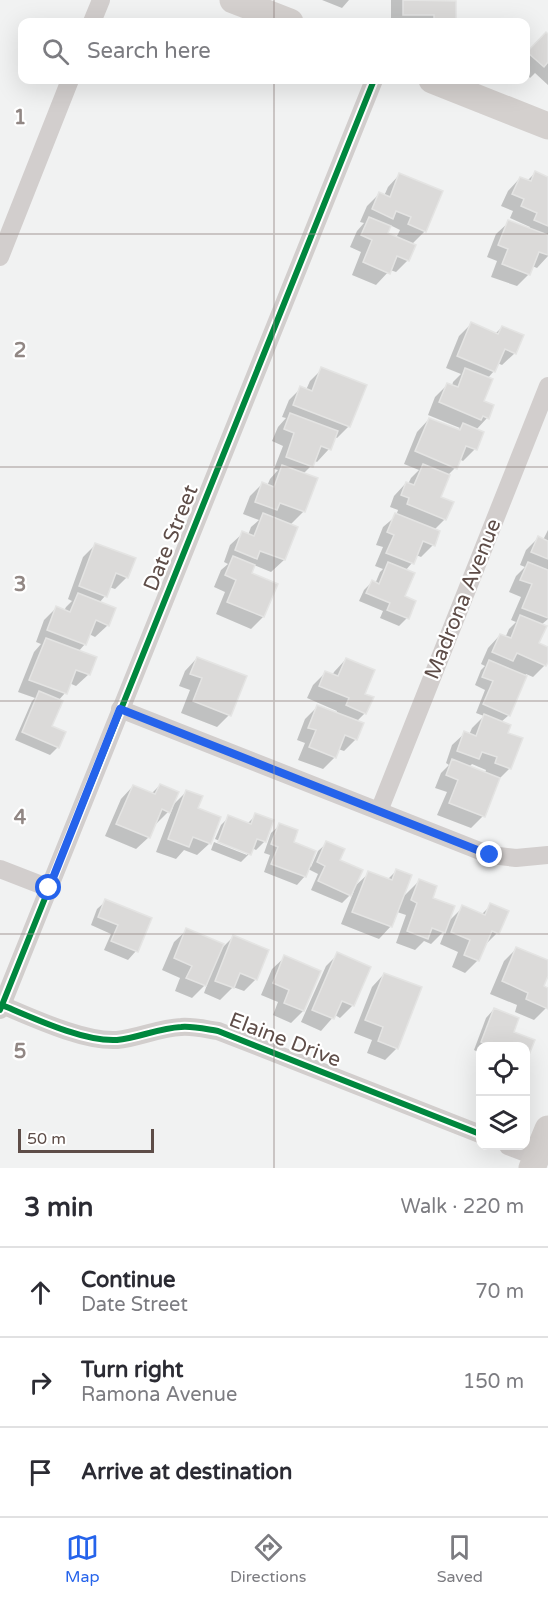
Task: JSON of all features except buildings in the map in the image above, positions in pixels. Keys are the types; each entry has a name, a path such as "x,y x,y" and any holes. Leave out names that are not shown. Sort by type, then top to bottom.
{"street":[{"path":"94,18 101,0"},
{"path":"245,2 281,18"},
{"path":"0,257 68,84"},
{"name":"Date Street","path":"1,1008 372,84"},
{"path":"442,84 548,126"},
{"name":"Madrona Avenue","path":"379,811 548,386"},
{"path":"120,709 490,855 516,858 548,855"},
{"path":"0,869 49,888"},
{"name":"Elaine Drive","path":"1,1008 84,1036 101,1039 117,1040 179,1027 218,1031 476,1132"},
{"path":"515,1150 535,1162 548,1129"}],"cycle path":[{"path":"0,1010 372,84"},
{"path":"2,1005 59,1028 104,1040 125,1039 181,1027 218,1031 476,1132"}],"route":[{"path":"49,888 120,709 490,855"}]}
